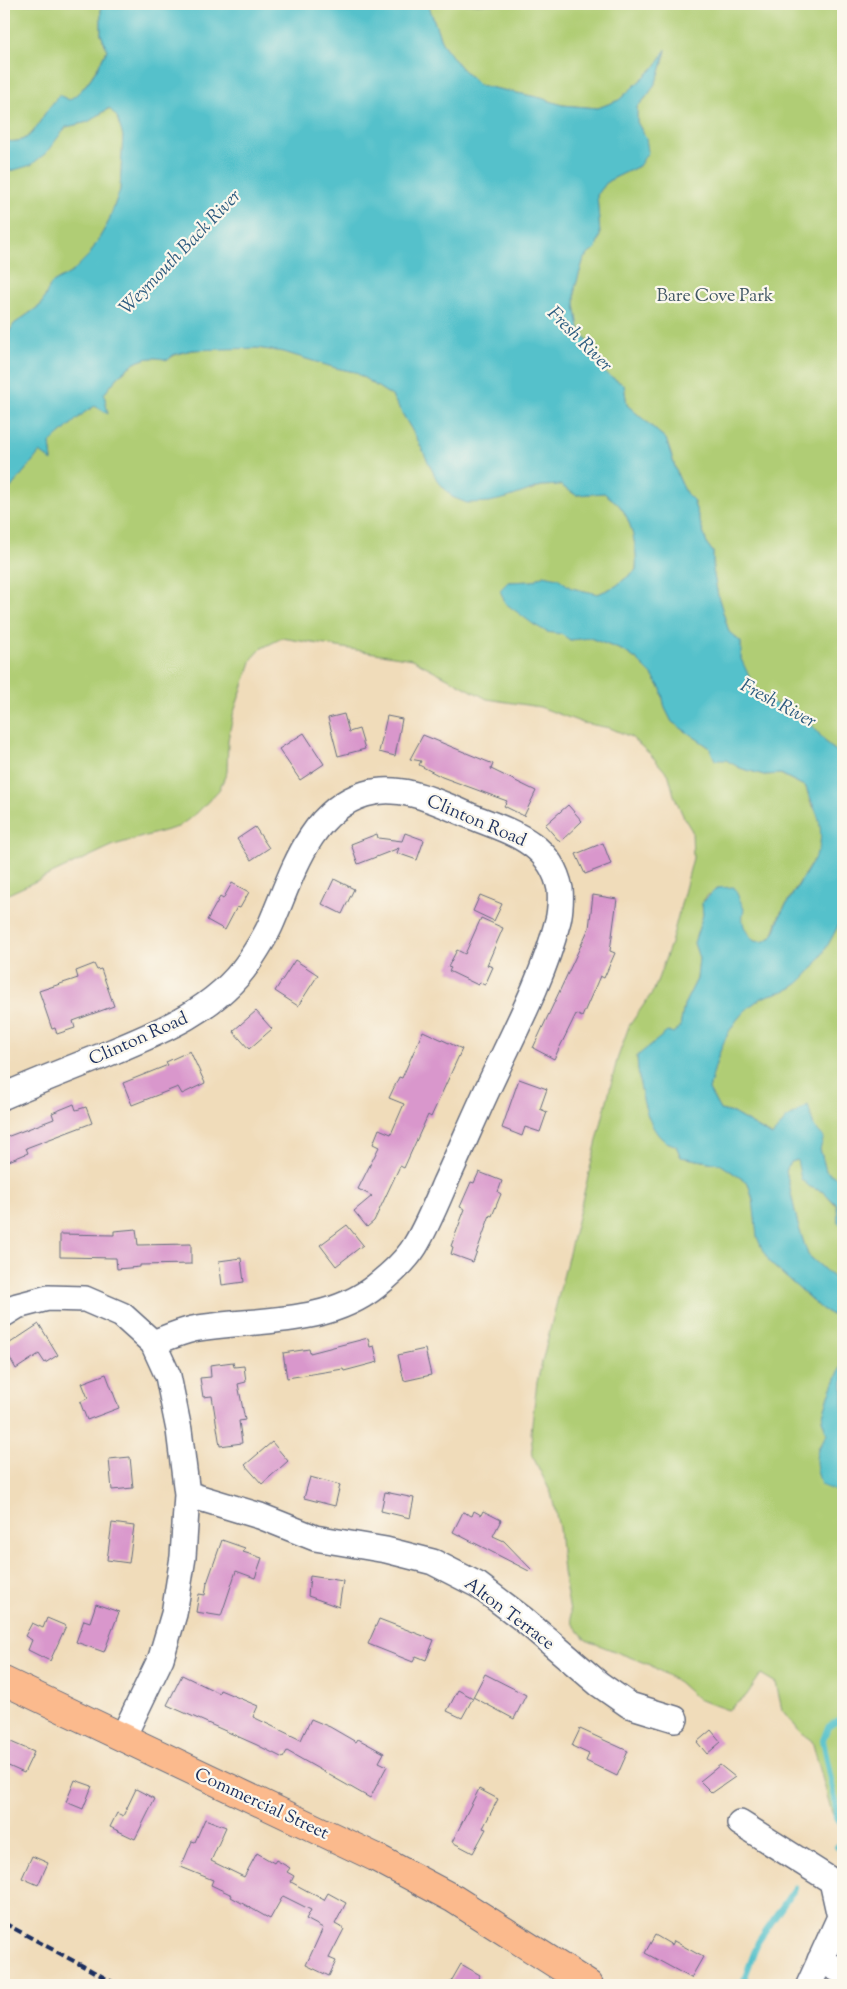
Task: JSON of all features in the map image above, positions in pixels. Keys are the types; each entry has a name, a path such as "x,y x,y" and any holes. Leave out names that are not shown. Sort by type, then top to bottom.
{"main road":[{"name":"Commercial Street","path":"4,1681 375,1857 454,1899 589,1985"}],"street":[{"name":"Clinton Road","path":"4,1096 141,1039 193,1014 220,994 246,966 268,931 301,854 319,827 335,810 352,799 370,793 391,791 417,795 513,833 540,848 552,867 560,891 558,921 541,971 433,1210 413,1249 396,1270 378,1285 344,1305 286,1319 191,1329 153,1343"},
{"path":"4,1314 17,1306 48,1298 85,1299 122,1315 153,1343 168,1376 179,1430 188,1494 183,1557 174,1614 161,1658 123,1737"},
{"name":"Alton Terrace","path":"188,1494 260,1516 315,1538 386,1550 433,1562 478,1585 523,1619 599,1684 629,1705 675,1719"},
{"path":"740,1823 832,1881 840,1917 809,1985"},
{"path":"820,1960 843,1972"}],"green space":[{"path":"4,4 101,4 101,34 107,50 91,78 81,90 69,100 59,96 47,110 33,132 19,141 4,141"},
{"name":"Bare Cove Park","path":"428,4 843,4 843,756 828,745 803,714 782,709 754,689 741,659 741,643 729,632 718,596 713,570 713,552 707,544 693,500 686,493 678,476 666,439 627,405 624,385 605,373 579,328 575,305 575,288 584,258 596,248 600,235 597,195 608,181 639,166 646,138 637,122 637,107 656,82 666,51 656,66 619,100 598,108 562,105 541,98 479,85 460,67 442,43"},
{"path":"110,108 117,117 123,136 120,190 108,223 90,254 72,272 51,284 41,305 14,324 4,341 4,169 11,171 66,127 88,122"},
{"path":"257,348 284,352 355,372 392,396 416,437 531,491 541,486 560,485 576,495 604,493 616,502 624,511 631,527 635,545 636,570 616,586 598,594 571,588 558,579 544,575 533,581 508,582 547,632 561,634 570,640 590,638 624,651 637,660 652,675 661,689 665,708 672,722 740,768 764,775 780,774 806,787 811,804 818,812 821,830 820,849 780,914 772,936 764,942 754,941 744,930 741,918 709,894 702,902 703,915 694,943 699,958 697,979 684,1005 680,1028 637,1056 644,1102 652,1125 658,1134 665,1141 676,1146 681,1157 720,1164 748,1183 771,1264 822,1309 837,1318 843,1329 843,1362 829,1395 822,1419 827,1434 818,1448 835,1491 843,1491 843,1818 832,1813 812,1741 800,1732 782,1710 776,1683 761,1674 746,1696 728,1710 697,1699 678,1682 650,1665 586,1640 572,1623 563,1572 559,1528 551,1493 533,1457 531,1432 537,1382 617,1060 629,1026 654,990 671,943 693,858 692,831 674,795 669,776 651,755 631,737 610,728 583,723 540,707 487,699 412,659 282,638 262,648 252,659 233,715 228,740 227,772 219,790 197,813 178,827 114,845 4,896 4,496 40,452 52,460 50,443 85,412 95,406 107,413 104,394 131,365 147,358 168,360 175,355 197,350"},
{"path":"843,916 843,1182 826,1171 820,1149 773,1136 733,1113 720,1110 709,1090 720,1051 731,1028 739,1017 760,999 789,989 801,981 822,955"},
{"path":"797,1160 810,1187 824,1192 837,1206 838,1222 843,1227 843,1286 808,1255 798,1225 786,1171 790,1162"}],"water":[{"name":"Weymouth Back River","path":"101,4 428,4 442,43 460,67 479,85 541,98 562,105 598,108 619,100 656,66 666,49 656,81 649,94 637,107 637,122 646,138 648,152 639,166 608,181 597,195 600,235 596,248 584,258 575,288 575,305 579,328 605,373 624,385 627,405 666,439 678,476 686,493 693,500 707,544 713,552 713,570 718,596 729,632 741,642 741,659 755,689 782,709 803,714 828,745 843,756 843,916 822,955 801,981 789,989 760,999 739,1017 720,1050 709,1090 720,1110 733,1113 772,1136 786,1119 808,1105 814,1127 824,1137 820,1149 826,1171 843,1182 843,1227 838,1222 837,1205 824,1192 810,1187 801,1179 797,1160 790,1162 786,1171 798,1225 808,1255 843,1286 843,1329 837,1318 822,1309 771,1264 757,1237 753,1199 748,1183 720,1164 681,1157 676,1146 665,1141 658,1134 647,1114 641,1089 637,1056 667,1032 673,1033 680,1027 684,1005 697,979 699,958 694,943 703,915 702,903 717,888 734,887 744,909 744,926 754,941 765,941 773,934 782,912 820,845 819,820 806,787 781,774 764,775 740,768 726,760 715,760 709,747 672,722 665,708 661,689 652,675 637,660 624,651 590,638 570,640 561,634 547,632 505,603 500,590 508,582 533,581 544,575 558,578 571,588 598,594 616,586 636,570 635,545 631,527 624,511 619,505 604,493 576,495 560,485 541,486 489,502 467,503 452,497 437,480 416,437 392,396 355,372 284,352 257,348 191,350 173,355 168,360 147,358 131,365 104,394 108,414 95,406 85,412 50,443 52,461 40,452 4,496 4,341 14,324 41,305 51,284 72,272 90,254 108,223 120,190 123,136 117,117 109,108 88,122 66,127 46,153 31,165 11,171 4,169 4,141 19,141 29,136 59,95 69,100 91,78 107,50 101,34"},
{"path":"843,1362 843,1491 835,1491 821,1485 816,1458 827,1434 822,1419 829,1395"}],"building":[{"path":"344,714 349,732 359,729 365,749 338,756 328,718"},
{"path":"387,716 402,719 395,756 379,752"},
{"path":"304,733 324,764 300,780 279,749"},
{"path":"423,735 493,764 491,769 536,791 524,816 504,806 507,801 442,777 419,765 421,761 410,759"},
{"path":"568,805 582,821 560,842 545,825"},
{"path":"255,827 269,848 251,860 237,839"},
{"path":"405,833 424,840 417,860 397,853 399,848 358,864 351,844 377,834 378,838 402,841"},
{"path":"603,843 611,864 585,874 576,854"},
{"path":"334,879 354,889 342,914 322,904"},
{"path":"232,883 249,892 240,908 237,907 225,930 207,920 220,897 223,899"},
{"path":"480,895 502,904 494,921 473,911"},
{"path":"593,895 617,899 610,951 615,953 604,978 600,976 582,1017 576,1014 554,1059 533,1048 589,928"},
{"path":"481,918 503,928 487,965 493,967 485,985 480,983 478,985 449,971 451,968 448,967 457,950 465,954"},
{"path":"295,960 318,975 298,1006 275,991"},
{"path":"94,964 97,970 101,969 114,1006 73,1021 75,1028 57,1034 55,1028 52,1029 39,991 78,978 76,971"},
{"path":"256,1011 272,1029 249,1049 233,1031"},
{"path":"423,1031 462,1049 431,1117 428,1115 404,1168 400,1166 374,1221 367,1227 354,1211 372,1196 358,1189 379,1147 373,1144 379,1129 391,1134 404,1104 389,1098 399,1077 402,1078"},
{"path":"190,1051 205,1083 182,1094 178,1087 132,1105 123,1083 168,1065 166,1062"},
{"path":"519,1079 547,1089 540,1109 547,1112 540,1132 525,1127 522,1136 502,1128"},
{"path":"74,1104 76,1110 86,1107 92,1123 26,1148 28,1153 4,1163 4,1138 54,1119 52,1113"},
{"path":"479,1172 502,1181 498,1192 501,1194 492,1216 490,1215 473,1262 451,1254 453,1247 451,1246 465,1209 460,1207 471,1182 474,1183"},
{"path":"347,1225 363,1245 336,1266 320,1245"},
{"path":"136,1229 138,1245 191,1244 191,1264 140,1265 140,1267 117,1269 116,1258 60,1257 60,1234 114,1235 114,1231"},
{"path":"241,1258 244,1282 222,1285 219,1261"},
{"path":"39,1324 58,1355 45,1363 39,1354 16,1369 4,1347"},
{"path":"368,1338 370,1347 374,1346 378,1362 344,1371 343,1369 287,1378 283,1353 309,1349 310,1353"},
{"path":"425,1349 431,1375 404,1381 398,1355"},
{"path":"233,1362 234,1367 244,1366 246,1382 238,1384 245,1420 239,1421 242,1443 220,1446 212,1396 203,1397 200,1378 211,1377 210,1365"},
{"path":"106,1374 119,1408 87,1420 80,1402 88,1398 82,1383"},
{"path":"272,1442 288,1461 262,1484 245,1465"},
{"path":"130,1457 133,1488 112,1490 109,1459"},
{"path":"310,1477 340,1485 335,1506 304,1498"},
{"path":"385,1492 414,1498 410,1518 381,1511"},
{"path":"474,1511 481,1515 483,1511 501,1520 493,1536 504,1541 531,1569 529,1571 453,1532 463,1512 472,1516"},
{"path":"112,1523 134,1526 129,1563 107,1560"},
{"path":"222,1540 245,1548 243,1552 262,1558 255,1578 236,1571 221,1616 196,1612 199,1594 205,1595 207,1583"},
{"path":"310,1576 343,1581 339,1607 308,1596"},
{"path":"96,1604 119,1612 104,1652 76,1642 84,1620 90,1622"},
{"path":"47,1618 66,1626 50,1661 28,1650 32,1640 25,1636 32,1623 43,1628"},
{"path":"379,1619 434,1640 426,1660 416,1656 413,1662 368,1644"},
{"path":"485,1674 526,1695 514,1719 473,1697"},
{"path":"182,1675 219,1693 220,1690 258,1706 253,1717 301,1740 311,1719 330,1727 356,1742 358,1739 384,1753 379,1762 387,1766 370,1798 287,1751 283,1758 167,1705"},
{"path":"458,1690 473,1698 462,1718 447,1711"},
{"path":"580,1729 628,1751 617,1776 586,1761 589,1754 572,1746"},
{"path":"711,1730 721,1742 707,1754 697,1742"},
{"path":"4,1739 34,1752 24,1773 4,1764"},
{"path":"720,1765 735,1777 712,1793 700,1781"},
{"path":"75,1780 92,1786 83,1809 66,1802"},
{"path":"136,1789 155,1799 135,1839 110,1827 117,1813 123,1816"},
{"path":"479,1789 498,1799 483,1828 486,1829 473,1853 452,1842"},
{"path":"205,1819 226,1827 211,1861 244,1877 257,1853 274,1863 276,1860 290,1868 287,1872 294,1876 291,1882 324,1900 328,1893 346,1903 335,1924 344,1929 329,1958 336,1961 329,1976 306,1965 323,1928 306,1919 311,1910 283,1896 270,1919 231,1897 232,1895 211,1885 213,1880 181,1867 192,1841 195,1842"},
{"path":"32,1856 48,1863 38,1885 22,1878"},
{"path":"655,1935 672,1945 674,1941 703,1957 691,1978 645,1953"},
{"path":"461,1964 480,1975 474,1985 449,1985"}],"waterway":[{"name":"Fresh River","path":"843,1717 828,1727 823,1740 835,1799 836,1818 843,1826"},
{"name":"Fresh River","path":"837,1847 843,1840"},
{"name":"Fresh River","path":"742,1985 758,1942 795,1888"}],"railway":[{"path":"4,1923 118,1985"}]}
